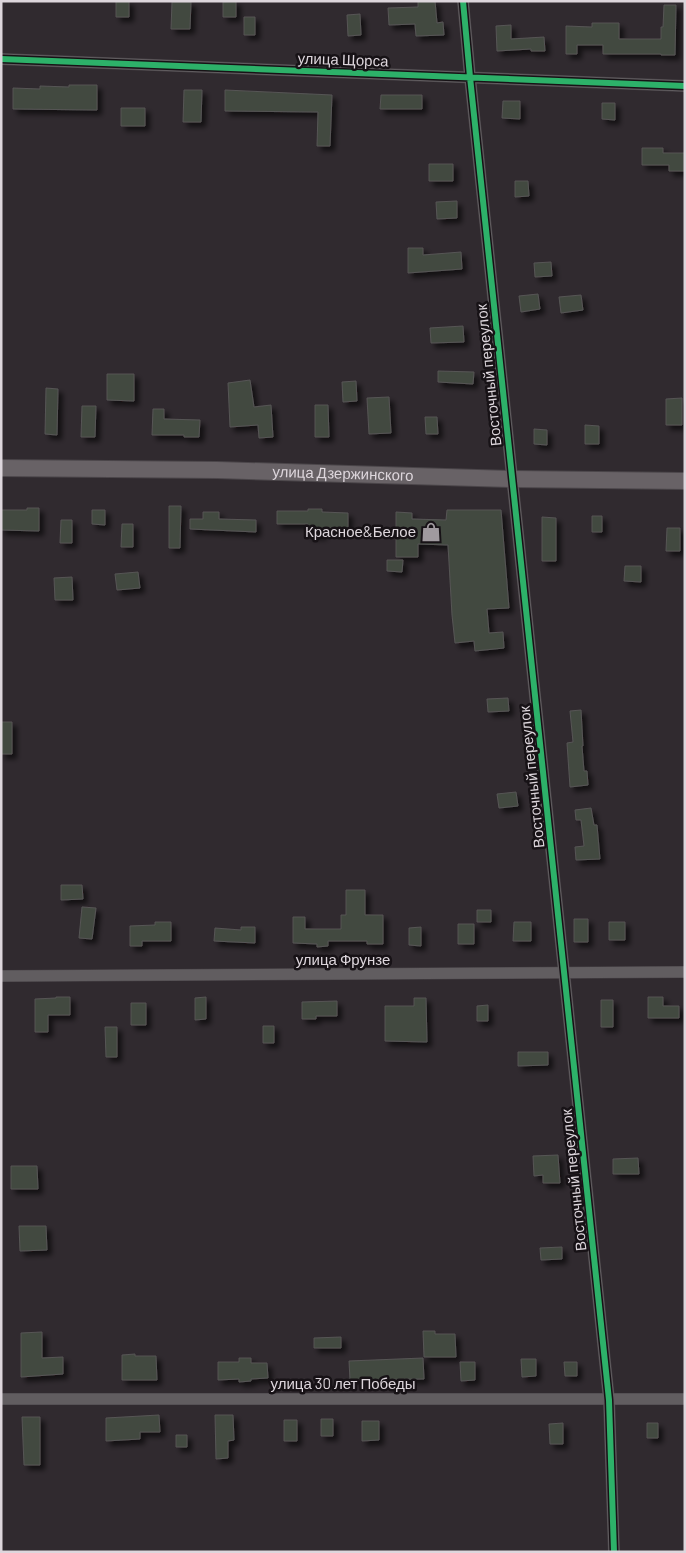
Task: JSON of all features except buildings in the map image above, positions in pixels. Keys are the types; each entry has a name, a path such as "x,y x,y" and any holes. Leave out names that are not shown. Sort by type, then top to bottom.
{"street":[{"name":"Восточный переулок","path":"463,1 609,1400 614,1552"},
{"name":"улица Щорса","path":"1,59 685,86"},
{"name":"улица Дзержинского","path":"1,468 217,470 513,479 685,481"},
{"name":"улица Фрунзе","path":"1,976 685,972"},
{"name":"улица 30 лет Победы","path":"1,1399 685,1399"}],"cycle path":[{"path":"463,1 609,1400 614,1552"},
{"path":"1,59 685,86"}],"place":[{"name":"Красное&Белое","path":"431,532"}]}
